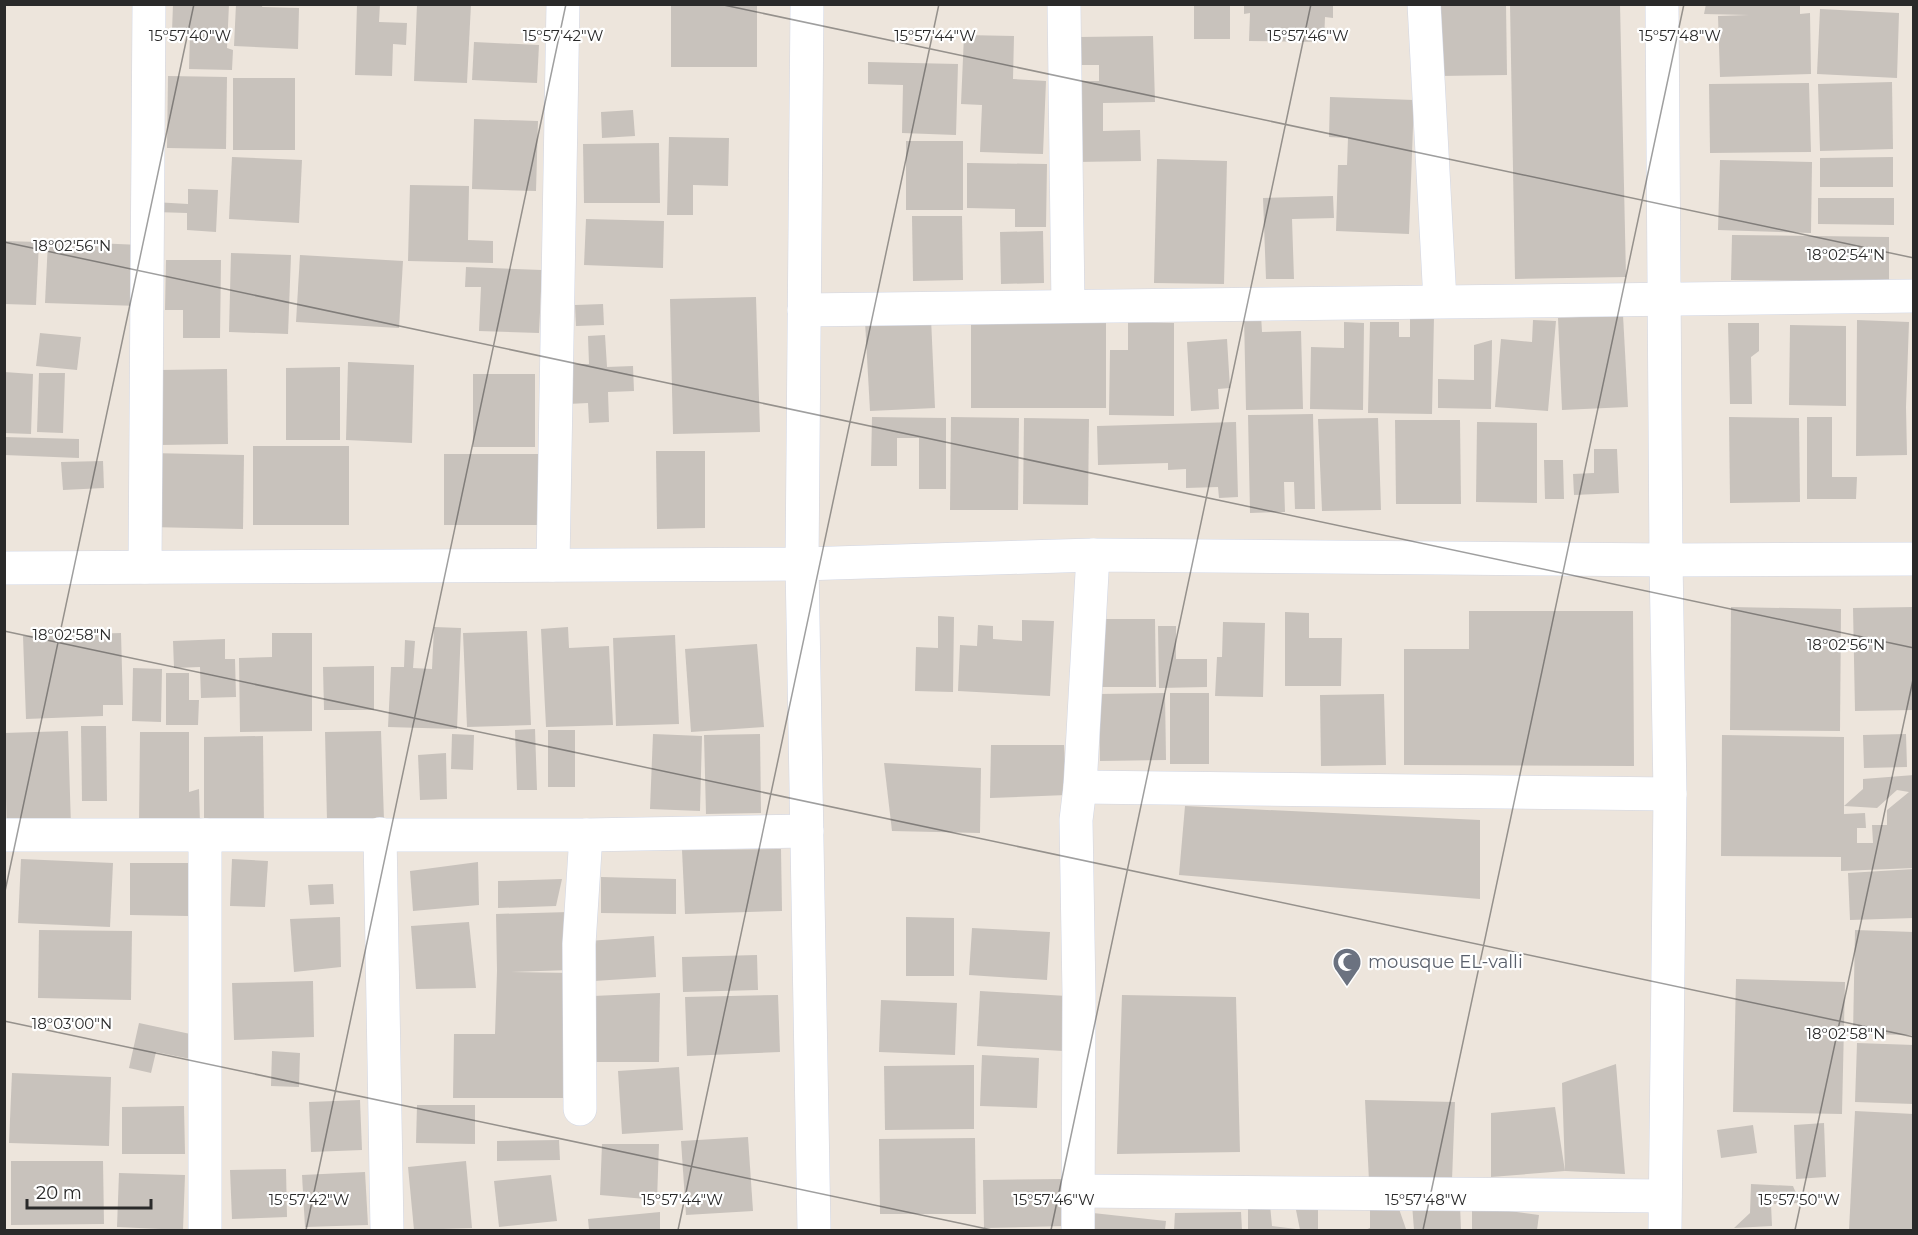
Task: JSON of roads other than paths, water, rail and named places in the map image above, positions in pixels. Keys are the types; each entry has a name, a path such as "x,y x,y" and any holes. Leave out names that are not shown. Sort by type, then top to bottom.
{"street":[{"path":"145,567 149,4"},
{"path":"553,566 563,4"},
{"path":"807,4 802,564 814,1230"},
{"path":"1064,4 1068,306"},
{"path":"1424,4 1440,301"},
{"path":"1662,4 1666,560 1671,794 1665,1230"},
{"path":"804,310 1914,296"},
{"path":"4,568 802,564 1093,555 1666,560 1914,559"},
{"path":"1078,1230 1079,995 1076,820 1080,787 1093,555"},
{"path":"1080,787 1671,794"},
{"path":"4,835 586,835 807,831"},
{"path":"380,834 387,1230"},
{"path":"205,835 205,1230"},
{"path":"580,1109 579,944 586,835"},
{"path":"1078,1191 1665,1196"}],"place":[{"name":"mousque EL-valli","path":"1347,988"}]}
